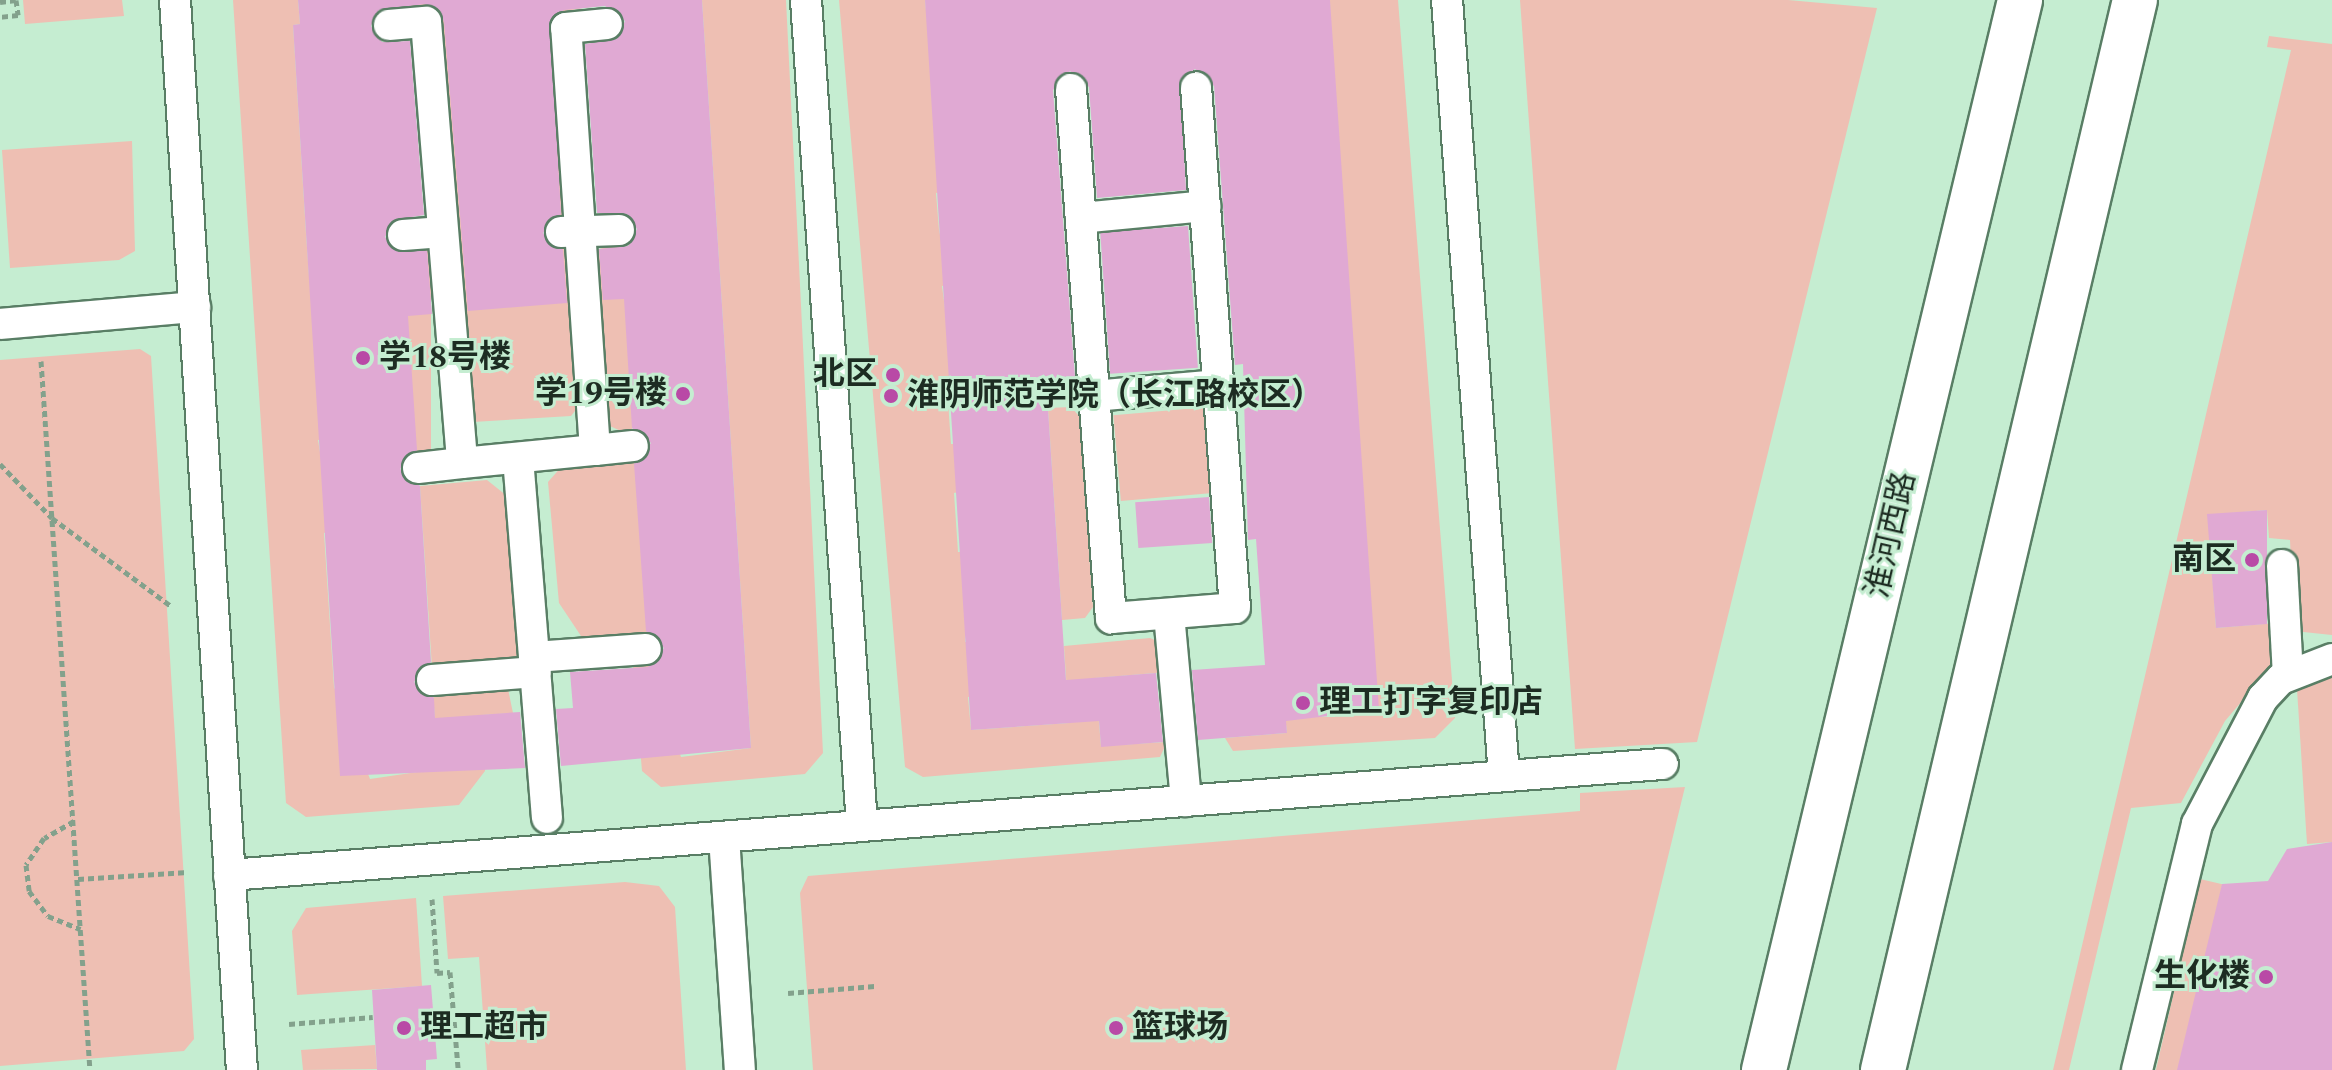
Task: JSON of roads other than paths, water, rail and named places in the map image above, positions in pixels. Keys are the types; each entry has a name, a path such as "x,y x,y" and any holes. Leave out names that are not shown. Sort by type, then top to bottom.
{"main road":[{"name":"淮河西路","path":"1764,1070 2017,11"},
{"path":"1883,1070 2131,17"}],"lane":[{"path":"175,0 242,1070"},
{"path":"806,0 862,826"},
{"path":"1447,0 1504,776"},
{"path":"389,25 426,22 440,42 462,463"},
{"path":"595,450 570,232 555,29 607,24"},
{"path":"1071,89 1111,618 1235,608 1196,87"},
{"path":"1081,218 1205,206"},
{"path":"570,232 619,230"},
{"path":"403,235 452,239"},
{"path":"0,324 195,307"},
{"path":"1094,396 1219,385"},
{"path":"418,468 633,446"},
{"path":"518,458 547,818"},
{"path":"2282,565 2288,675"},
{"path":"1169,614 1186,801"},
{"path":"432,680 646,649"},
{"path":"2137,1070 2197,824 2263,698 2288,675 2332,659"},
{"path":"229,875 1663,764"},
{"path":"724,837 740,1070"}],"place":[{"name":"学18号楼","path":"363,358"},
{"name":"北区","path":"893,375"},
{"name":"学19号楼","path":"683,394"},
{"name":"淮阴师范学院（长江路校区）","path":"891,396"},
{"name":"南区","path":"2252,560"},
{"name":"理工打字复印店","path":"1303,703"},
{"name":"生化楼","path":"2266,977"},
{"name":"理工超市","path":"404,1028"},
{"name":"篮球场","path":"1116,1028"}]}
